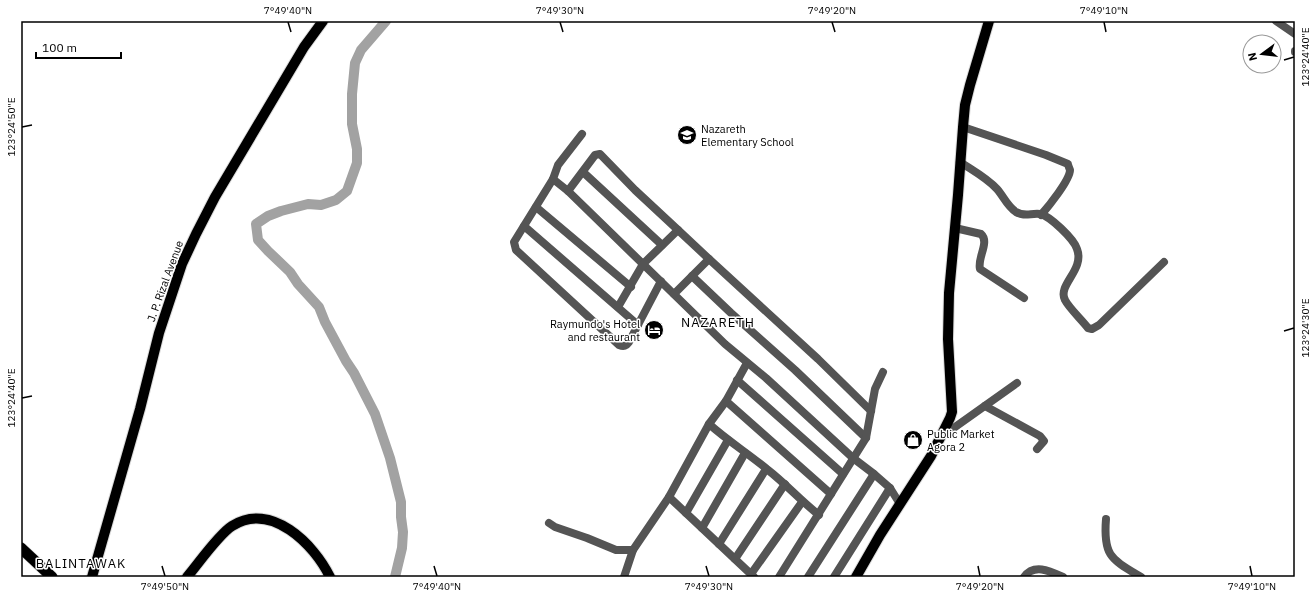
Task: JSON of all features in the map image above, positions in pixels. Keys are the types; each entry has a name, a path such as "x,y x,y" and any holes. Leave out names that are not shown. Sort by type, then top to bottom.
{"highway":[{"path":"22,550 52,577"}],"main road":[{"name":"J. P. Rizal Avenue","path":"92,577 140,409 159,333 182,264 215,197 304,47 323,21"},
{"path":"856,577 880,535 932,456 948,425 952,412 948,340 949,306 965,105 989,21"},
{"path":"187,577 225,532 233,525 254,519 272,521 292,532 316,554 330,577"}],"street":[{"path":"1276,21 1295,34"},
{"path":"963,127 1068,164 1070,171 1068,177 1042,215"},
{"path":"582,134 558,166 553,179 514,242 516,250 619,345 622,346 627,344 661,282"},
{"path":"568,191 595,155 600,154 635,190 871,411"},
{"path":"960,162 996,188 1004,200 1017,213 1022,215 1042,215 1067,235 1078,251 1077,268 1064,288 1063,294 1068,303 1088,328 1092,329 1099,325 1164,262"},
{"path":"583,172 662,245"},
{"path":"553,179 568,191 725,344 818,425 853,458 890,488 900,504"},
{"path":"536,208 630,287"},
{"path":"524,226 638,325"},
{"path":"955,228 981,234 983,236 984,240 979,261 980,269 1024,298"},
{"path":"618,307 643,264 678,230"},
{"path":"674,294 709,259"},
{"path":"692,276 795,370 866,438"},
{"path":"624,577 633,550 669,497 709,424 726,401 747,363"},
{"path":"779,577 866,438 875,389 883,372"},
{"path":"737,380 843,474"},
{"path":"941,437 1017,383"},
{"path":"726,401 831,494"},
{"path":"985,406 1040,436 1044,441 1037,449"},
{"path":"709,424 785,484 802,502 819,515"},
{"path":"686,513 728,440"},
{"path":"702,528 745,453"},
{"path":"719,544 766,469"},
{"path":"808,577 874,474"},
{"path":"735,559 785,484"},
{"path":"834,577 890,488"},
{"path":"669,497 753,576 802,502"},
{"path":"1106,520 1106,546 1111,555 1124,567 1141,577"},
{"path":"549,523 555,528 587,538 616,550 633,550"},
{"path":"1024,577 1027,573 1036,569 1050,571 1063,577"}],"waterway":[{"path":"386,21 361,50 355,63 352,94 352,124 357,149 357,163 347,191 336,200 321,205 308,204 281,211 268,216 256,224 258,240 290,272 298,284 319,307 325,322 375,414 390,458 401,502 403,532 402,548 395,577"}],"place":[{"name":"Nazareth Elementary School","path":"687,135"},
{"name":"Raymundo's Hotel and restaurant","path":"654,330"},
{"name":"Public Market Agora 2","path":"913,440"}],"district":[{"name":"NAZARETH","path":"718,322"},
{"name":"BALINTAWAK","path":"81,563"}]}
